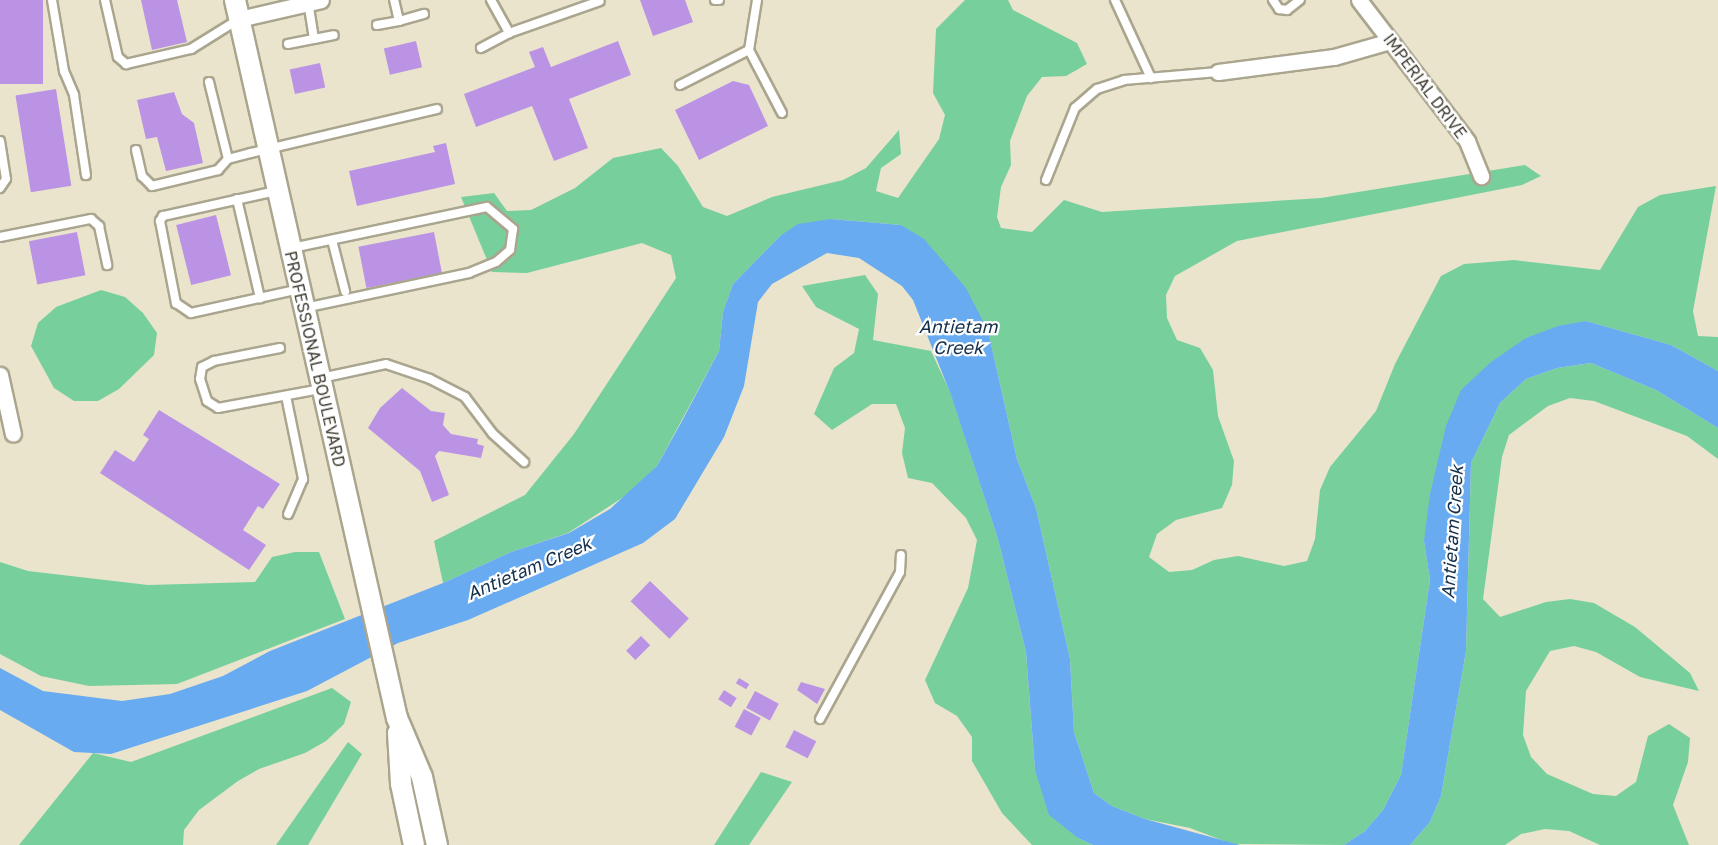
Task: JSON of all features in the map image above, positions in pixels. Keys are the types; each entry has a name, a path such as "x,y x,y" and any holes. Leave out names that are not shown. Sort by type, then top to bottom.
{"street":[{"name":"IMPERIAL DRIVE","path":"1359,0 1467,141 1481,176"},
{"path":"237,9 314,2"},
{"name":"PROFESSIONAL BOULEVARD","path":"237,9 397,718 401,784 414,845"},
{"path":"1218,72 1334,57 1390,41"},
{"path":"0,375 13,434"},
{"name":"PROFESSIONAL BOULEVARD","path":"397,718 422,777 437,845"}],"lane":[{"path":"52,0 64,71 74,95 87,175"},
{"path":"105,0 118,57 130,64 191,49 237,9"},
{"path":"394,0 399,21"},
{"path":"490,0 509,33"},
{"path":"757,0 749,50 782,113"},
{"path":"1115,0 1151,78"},
{"path":"1273,0 1279,9 1287,10 1300,0"},
{"path":"481,48 509,33 600,1"},
{"path":"314,2 314,39"},
{"path":"377,25 424,14"},
{"path":"288,44 334,34"},
{"path":"680,85 749,50"},
{"path":"1046,180 1067,121 1084,98 1108,83 1218,72"},
{"path":"209,82 228,159"},
{"path":"136,150 142,176 152,186 219,170 228,159 437,109"},
{"path":"0,141 6,179 0,188"},
{"path":"278,191 168,214 160,221 176,303 191,313 260,298 302,298 469,273 496,262 510,250 513,229 487,207 291,249"},
{"path":"237,200 260,298"},
{"path":"0,237 91,219 99,226 107,265"},
{"path":"332,240 345,291"},
{"path":"280,348 214,361 202,367 200,379 207,401 212,407 286,396 386,364 430,379 465,397 493,434 524,462"},
{"path":"286,396 303,479 288,514"},
{"path":"820,719 900,572 901,555"}],"green space":[{"path":"965,0 1008,0 1013,10 1077,43 1087,64 1066,76 1042,77 1027,96 1010,141 1011,165 1001,187 997,217 1001,228 1032,232 1064,200 1102,212 1321,198 1525,165 1541,176 1522,185 1237,241 1175,276 1166,295 1167,318 1177,340 1200,348 1213,370 1218,416 1234,461 1232,485 1222,508 1176,520 1157,534 1149,557 1169,572 1192,570 1214,560 1238,556 1284,566 1307,561 1315,539 1320,490 1330,467 1376,411 1395,364 1441,276 1464,264 1514,260 1600,270 1638,207 1660,195 1716,186 1693,311 1698,336 1718,337 1718,371 1671,345 1586,321 1526,338 1424,541 1430,580 1401,775 1383,810 1365,831 1344,845 1232,844 1190,828 1145,819 1112,806 1094,793 1074,732 1070,659 1036,508 1017,459 988,331 901,225 831,219 780,236 733,284 723,312 719,351 657,466 636,489 568,533 511,552 443,583 434,541 525,495 574,434 676,278 671,255 642,243 527,273 492,272 461,197 494,193 507,211 531,210 575,188 613,158 661,148 678,166 703,207 727,216 772,197 843,180 866,168 899,130 901,154 881,168 876,191 898,198 939,139 945,115 933,93 936,29"},
{"path":"865,275 878,294 873,340 931,351 951,394 998,539 1026,652 1035,770 1078,838 1093,845 1032,845 1002,813 972,761 972,737 957,716 935,703 925,680 968,588 977,540 966,518 932,483 908,478 902,453 905,428 896,404 872,404 832,430 814,414 834,368 854,353 859,329 816,307 802,286"},
{"path":"101,290 125,297 143,313 157,333 154,355 119,389 98,401 74,401 54,388 31,346 38,323 56,307"},
{"path":"1591,363 1656,390 1718,428 1718,459 1687,436 1594,401 1570,398 1548,406 1509,435 1502,457 1483,599 1500,617 1546,602 1570,599 1594,603 1635,627 1690,673 1699,691 1640,677 1596,652 1574,646 1550,651 1526,691 1523,735 1531,757 1547,774 1593,794 1616,796 1636,782 1648,736 1669,724 1690,738 1688,762 1673,805 1689,845 1600,845 1569,831 1545,829 1521,834 1505,845 1410,845 1430,822 1441,796 1466,651 1471,463 1500,403 1526,379 1557,368"},
{"path":"295,552 319,552 345,619 177,684 89,686 41,676 0,654 0,562 28,571 148,585 255,582 272,557"},
{"path":"332,688 351,702 344,724 326,741 305,753 259,769 238,781 199,810 184,830 183,845 19,845 93,753 131,762"},
{"path":"348,742 362,754 308,845 276,845"},
{"path":"761,772 792,782 749,845 714,845"}],"water":[{"name":"Antietam Creek","path":"831,219 901,225 924,239 966,288 988,331 1017,459 1036,508 1070,659 1074,732 1094,793 1112,806 1145,819 1240,845 1093,845 1078,838 1049,815 1035,770 1026,652 998,539 951,395 913,300 902,286 859,258 827,253 772,284 758,302 744,386 724,437 675,519 643,543 468,620 398,643 307,691 111,754 74,752 0,710 0,668 43,691 122,701 170,694 223,676 270,651 443,583 511,552 569,533 610,509 657,466 682,421 719,351 723,312 733,284 780,236 798,224"},
{"name":"Antietam Creek","path":"1586,321 1671,345 1718,371 1718,428 1656,390 1591,363 1557,368 1526,379 1500,403 1471,463 1466,651 1441,796 1430,822 1410,845 1344,845 1365,831 1383,810 1401,775 1430,580 1424,541 1430,494 1446,426 1461,390 1491,362 1526,338 1558,326"}],"building":[{"path":"0,0 43,0 43,84 0,84"},
{"path":"141,0 177,0 187,42 152,50"},
{"path":"640,0 685,0 693,22 653,36"},
{"path":"416,41 422,67 390,75 384,48"},
{"path":"618,41 631,75 569,99 588,148 554,161 532,106 476,127 464,94 535,67 529,52 543,47 551,67"},
{"path":"320,63 325,87 295,94 290,69"},
{"path":"733,81 749,85 768,126 699,160 675,110"},
{"path":"56,89 71,186 31,192 16,95"},
{"path":"174,92 182,114 194,123 203,163 166,171 157,137 146,139 137,100"},
{"path":"446,143 455,184 357,206 349,171 435,152 433,146"},
{"path":"216,215 231,275 191,285 176,225"},
{"path":"77,232 85,275 37,285 29,241"},
{"path":"434,232 442,273 366,288 358,247"},
{"path":"402,388 431,411 445,413 443,425 451,434 478,439 477,444 484,446 481,458 439,451 435,456 449,495 432,502 420,471 368,428 380,408"},
{"path":"159,410 280,484 263,509 258,506 243,530 266,545 249,570 100,473 115,450 134,462 149,439 143,435"},
{"path":"650,581 689,619 669,639 631,601"},
{"path":"641,636 650,645 635,660 626,651"},
{"path":"739,678 749,684 746,689 736,683"},
{"path":"801,682 825,689 817,704 797,690"},
{"path":"724,690 737,698 731,707 718,699"},
{"path":"755,691 779,704 770,720 746,708"},
{"path":"744,709 761,718 751,736 735,727"},
{"path":"794,730 816,741 808,758 785,747"}]}
